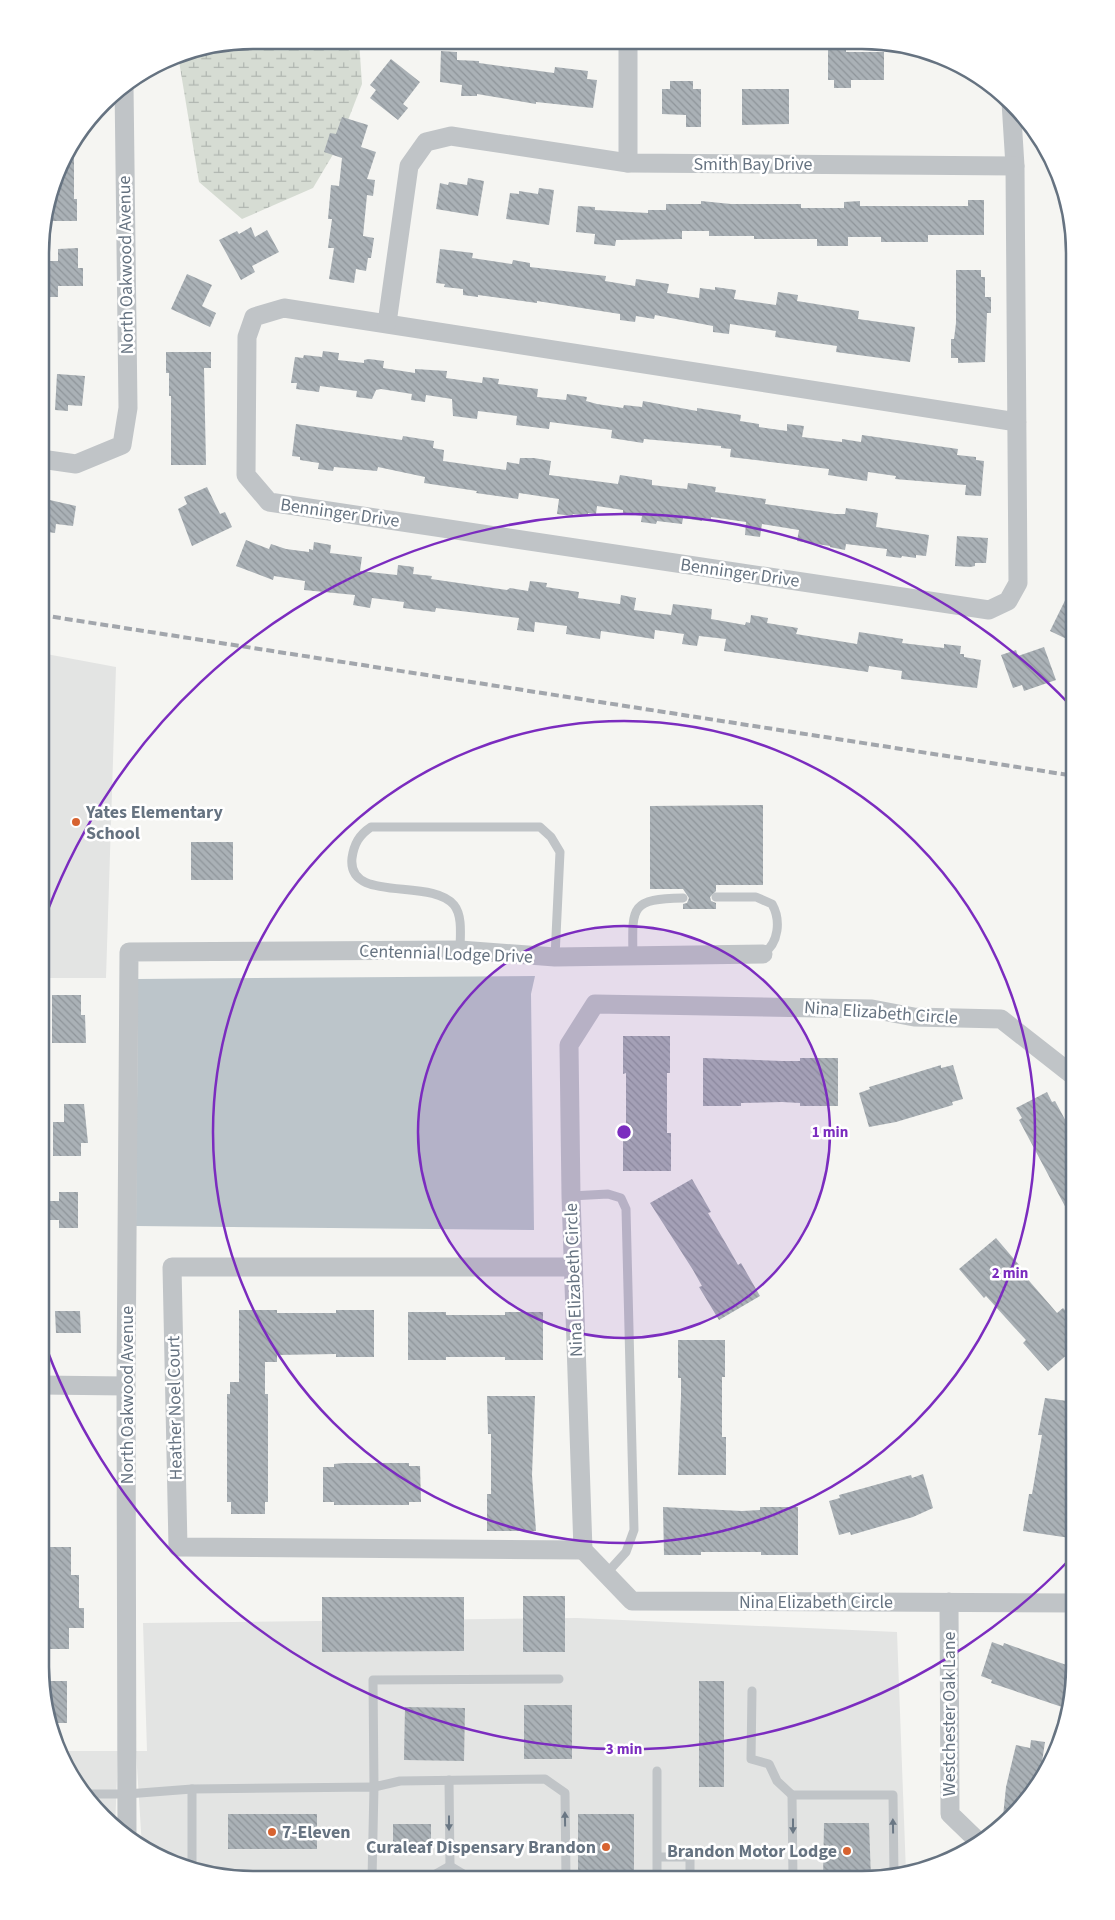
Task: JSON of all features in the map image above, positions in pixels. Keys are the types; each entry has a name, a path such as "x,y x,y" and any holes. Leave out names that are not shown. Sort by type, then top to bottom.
{"street":[{"path":"628,49 628,163"},
{"name":"North Oakwood Avenue","path":"49,460 76,464 122,445 128,408 124,94"},
{"path":"1011,112 1015,166 1017,422"},
{"name":"Smith Bay Drive","path":"387,323 409,166 426,142 451,136 628,163 1015,166"},
{"name":"Benninger Drive","path":"284,308 1017,422 1018,582 1008,601 989,610 269,502 246,476 247,337 254,317 284,308"},
{"name":"Centennial Lodge Drive","path":"129,952 460,950 555,957 763,954"},
{"name":"North Oakwood Avenue","path":"127,1828 126,1386 129,952"},
{"name":"Nina Elizabeth Circle","path":"1066,1069 1001,1019 920,1017 872,1009 595,1004 569,1045 571,1196 583,1550 632,1602 1066,1603"},
{"name":"Heather Noel Court","path":"574,1267 172,1267 178,1547 583,1550"},
{"path":"49,1385 126,1386"},
{"name":"Westchester Oak Lane","path":"949,1602 950,1814 975,1838"}],"lane":[{"path":"460,950 459,917 454,905 441,895 417,890 372,887 359,878 351,866 353,847 361,834 371,827 540,827 551,837 560,852 555,957"},
{"path":"716,898 756,897 772,904 777,918 776,936 770,949 763,954"},
{"path":"633,956 632,920 643,902 657,898 683,898"},
{"path":"571,1196 608,1194 621,1198 626,1209 634,1530 626,1552 606,1574"},
{"path":"372,1871 373,1680 558,1680"},
{"path":"752,1691 751,1760 769,1764 777,1781 792,1795 893,1794 894,1869"},
{"path":"657,1871 658,1771"},
{"path":"93,1794 127,1794 192,1789 374,1786 400,1781 545,1779 565,1793 566,1871"},
{"path":"449,1780 450,1866"},
{"path":"192,1789 192,1862"},
{"path":"792,1795 793,1871"},
{"path":"658,1857 690,1857 690,1871"},
{"path":"442,1871 450,1866"},
{"path":"450,1866 458,1871"}],"shaded area":[{"name":"Yates Elementary School","path":"49,654 116,667 106,978 49,978"},
{"path":"535,976 531,994 534,1230 136,1226 138,979"},
{"path":"577,1618 897,1632 906,1866 876,1871 239,1871 200,1864 174,1856 141,1839 136,1751 147,1751 143,1623"},
{"path":"66,1751 118,1751 115,1819 99,1802 83,1781"}],"green space":[{"path":"239,49 360,49 362,84 338,146 313,188 242,219 199,182 179,62 226,50"}],"building":[{"path":"828,49 846,49 846,52 884,52 884,80 851,80 851,88 834,88 834,80 828,80"},
{"path":"441,51 457,52 457,60 479,61 479,63 554,73 555,67 588,71 587,79 597,80 593,108 536,102 536,104 477,94 477,96 461,96 462,85 440,82"},
{"path":"391,59 420,82 403,104 408,108 398,120 370,98 376,90 370,85"},
{"path":"670,81 693,81 693,89 701,89 701,127 686,127 686,115 662,114 662,89 670,89"},
{"path":"742,89 789,89 789,124 742,125"},
{"path":"342,117 368,125 361,147 376,152 367,179 375,180 373,196 367,195 363,236 374,238 371,258 368,258 366,271 356,269 354,283 329,279 334,248 328,248 332,219 328,219 331,185 339,186 342,158 324,152 330,133 336,134"},
{"path":"74,154 74,199 77,199 77,221 51,221 64,174"},
{"path":"468,178 484,181 478,216 436,209 440,183 448,185 449,182 467,185"},
{"path":"539,188 554,190 549,225 506,219 510,193 519,194 519,191 538,194"},
{"path":"968,200 984,200 984,235 928,235 928,242 881,242 881,237 848,237 848,246 817,246 817,239 754,239 754,236 709,236 709,231 682,231 682,239 616,240 615,246 594,244 595,234 576,232 578,206 595,207 595,210 648,213 648,210 666,210 666,204 701,204 701,201 731,204 801,204 801,208 844,208 844,202 860,201 860,206 968,206"},
{"path":"251,227 255,237 267,230 279,252 252,266 255,272 241,280 219,240 237,231 239,234"},
{"path":"78,248 78,268 83,268 83,286 58,286 58,297 49,297 49,261 58,261 58,249"},
{"path":"440,249 473,253 472,258 512,264 513,260 530,263 530,267 606,276 605,281 635,286 636,279 669,284 667,293 699,298 700,288 715,290 715,287 736,290 734,299 776,305 778,292 798,295 797,301 859,311 858,319 915,327 910,362 836,352 837,346 775,337 776,331 730,324 729,334 713,332 713,326 655,315 654,319 636,316 635,322 620,320 620,314 537,301 537,303 478,295 478,297 463,295 463,289 444,287 445,284 436,283"},
{"path":"956,270 981,270 981,277 985,277 985,297 991,297 991,313 987,313 985,362 958,363 958,358 951,358 951,339 954,339 956,323"},
{"path":"187,274 212,285 202,306 216,313 210,327 171,309"},
{"path":"323,351 339,353 338,360 364,363 364,360 369,359 384,361 383,368 415,373 415,369 447,371 446,378 482,383 483,377 499,379 498,384 538,389 537,397 566,400 567,394 587,397 586,401 597,404 623,408 624,405 642,407 643,401 697,411 697,408 741,415 740,421 759,424 759,427 787,431 787,424 804,426 802,437 842,442 842,439 861,442 862,435 958,449 957,455 976,457 976,460 984,461 981,496 965,495 966,485 895,479 896,476 868,472 867,481 828,475 829,469 730,457 731,449 721,448 721,446 644,439 643,443 611,438 612,430 550,422 549,429 516,425 517,416 478,411 477,419 453,416 452,399 426,395 425,402 411,400 412,394 381,389 376,390 372,399 356,397 357,391 320,386 319,392 296,389 297,383 291,383 295,357 303,358 304,355 322,357"},
{"path":"166,352 211,352 211,368 204,368 206,465 171,465 171,396 169,396 169,373 166,373"},
{"path":"57,374 85,376 82,406 68,405 68,411 55,410"},
{"path":"296,424 402,440 403,436 434,441 433,448 444,450 443,461 506,470 507,462 519,464 520,458 534,458 551,461 549,475 618,484 620,475 652,480 652,485 687,489 688,483 716,487 715,492 766,499 765,504 835,514 845,514 846,508 878,513 876,527 929,535 926,556 916,555 916,558 902,556 901,558 886,556 887,549 846,544 845,550 797,541 799,530 762,524 760,537 745,535 746,522 711,517 711,519 702,518 702,521 683,518 682,524 657,521 656,524 641,522 642,516 623,513 623,510 597,506 596,514 588,513 588,516 557,514 559,499 519,493 518,499 476,493 477,491 424,483 425,477 378,467 377,471 334,467 333,471 318,469 319,463 300,460 300,457 292,456"},
{"path":"207,487 220,514 225,512 232,527 192,546 178,509 187,504 184,497"},
{"path":"49,500 76,506 73,526 56,524 55,533 49,532"},
{"path":"957,536 988,538 986,563 975,563 975,566 970,567 955,566"},
{"path":"246,540 269,549 271,544 286,549 309,552 309,549 313,550 314,542 331,545 330,553 362,557 360,571 397,575 398,565 414,567 413,574 432,576 431,579 507,590 510,588 528,591 530,581 547,583 546,587 579,592 578,598 620,604 621,595 636,598 634,610 671,615 673,604 712,609 711,619 745,625 746,622 750,623 751,615 768,618 767,623 798,628 796,634 857,644 859,632 903,639 902,643 944,648 944,644 961,646 960,654 964,654 964,657 981,660 977,688 901,679 902,671 869,666 868,672 724,651 726,639 699,636 697,646 682,644 684,634 655,630 654,639 601,631 600,639 566,634 567,626 535,622 534,632 517,630 519,618 436,608 435,612 403,608 404,602 372,598 370,608 353,605 355,595 304,590 305,581 274,576 273,580 236,566"},
{"path":"1066,598 1066,639 1050,631"},
{"path":"1044,647 1056,680 1024,691 1022,685 1013,688 1001,655 1016,650 1018,656"},
{"path":"763,805 763,885 716,885 716,891 710,897 711,901 716,903 716,909 683,909 683,904 687,903 689,898 683,889 650,889 650,806"},
{"path":"191,842 233,842 233,880 191,880"},
{"path":"52,995 81,995 81,1015 85,1015 86,1043 52,1043"},
{"path":"623,1036 670,1036 670,1073 667,1073 667,1133 671,1133 671,1171 623,1171 623,1133 626,1133 626,1073 623,1074"},
{"path":"703,1058 800,1061 800,1058 838,1058 838,1106 800,1106 800,1103 782,1102 741,1103 741,1106 703,1106"},
{"path":"941,1065 941,1068 953,1065 963,1099 952,1102 953,1105 896,1122 869,1127 859,1093 870,1089 869,1087"},
{"path":"1047,1092 1052,1102 1055,1101 1066,1121 1066,1208 1019,1120 1022,1118 1016,1108"},
{"path":"64,1104 84,1104 88,1143 81,1143 81,1156 53,1156 53,1122 64,1122"},
{"path":"692,1179 711,1212 708,1213 738,1265 741,1263 760,1296 719,1320 699,1287 702,1286 693,1270 650,1203"},
{"path":"59,1192 78,1192 78,1228 59,1228 59,1220 49,1220 49,1201 59,1201"},
{"path":"996,1238 1020,1266 1018,1268 1057,1313 1063,1308 1066,1311 1066,1356 1048,1371 1023,1343 1026,1340 986,1296 984,1298 959,1269"},
{"path":"239,1310 277,1310 277,1313 336,1313 336,1310 374,1310 374,1357 336,1357 336,1354 277,1355 277,1362 265,1362 265,1394 268,1394 268,1502 265,1502 265,1514 231,1514 231,1502 227,1502 227,1394 230,1394 230,1382 239,1382"},
{"path":"55,1311 80,1311 81,1333 56,1333"},
{"path":"408,1312 446,1312 446,1315 505,1315 505,1312 543,1312 543,1360 505,1360 505,1357 446,1357 446,1360 408,1360"},
{"path":"678,1340 725,1340 725,1377 722,1377 722,1437 726,1437 726,1475 678,1475 681,1378 678,1378"},
{"path":"487,1396 535,1396 532,1475 536,1531 487,1531 487,1494 491,1494 491,1434 488,1434"},
{"path":"1045,1398 1066,1401 1066,1537 1023,1531 1029,1494 1032,1494 1042,1435 1038,1435"},
{"path":"409,1463 409,1466 420,1466 421,1502 409,1502 409,1505 334,1505 334,1502 323,1502 323,1467 334,1467 334,1464"},
{"path":"923,1474 933,1508 913,1517 851,1535 850,1532 839,1535 829,1501 840,1498 839,1495 911,1475 912,1478"},
{"path":"663,1507 742,1511 760,1510 760,1507 798,1507 798,1555 761,1555 761,1552 701,1552 701,1555 664,1555"},
{"path":"49,1547 71,1547 71,1575 79,1575 79,1608 84,1608 84,1628 69,1628 69,1649 50,1649"},
{"path":"523,1596 565,1596 565,1652 523,1652"},
{"path":"322,1597 464,1597 464,1651 322,1652"},
{"path":"992,1642 1003,1646 1004,1643 1066,1665 1065,1694 1062,1707 991,1683 992,1680 981,1676"},
{"path":"49,1681 67,1681 67,1723 57,1723"},
{"path":"699,1681 724,1681 724,1787 699,1787"},
{"path":"524,1705 572,1705 572,1759 524,1759"},
{"path":"405,1707 465,1708 464,1761 404,1760"},
{"path":"1031,1740 1045,1742 1042,1765 1024,1792 1003,1816 1006,1787 1016,1745 1030,1748"},
{"name":"7-Eleven","path":"228,1814 317,1814 317,1849 228,1849"},
{"name":"Curaleaf Dispensary Brandon","path":"578,1814 634,1814 634,1871 578,1871"},
{"name":"Brandon Motor Lodge","path":"824,1823 869,1823 871,1871 823,1871"},
{"path":"393,1824 431,1824 431,1848 393,1848"}],"railway":[{"path":"49,616 1066,775"}],"place":[{"name":"Yates Elementary School","path":"76,822"},
{"name":"7-Eleven","path":"272,1832"},
{"name":"Curaleaf Dispensary Brandon","path":"606,1847"},
{"name":"Brandon Motor Lodge","path":"847,1851"}]}
